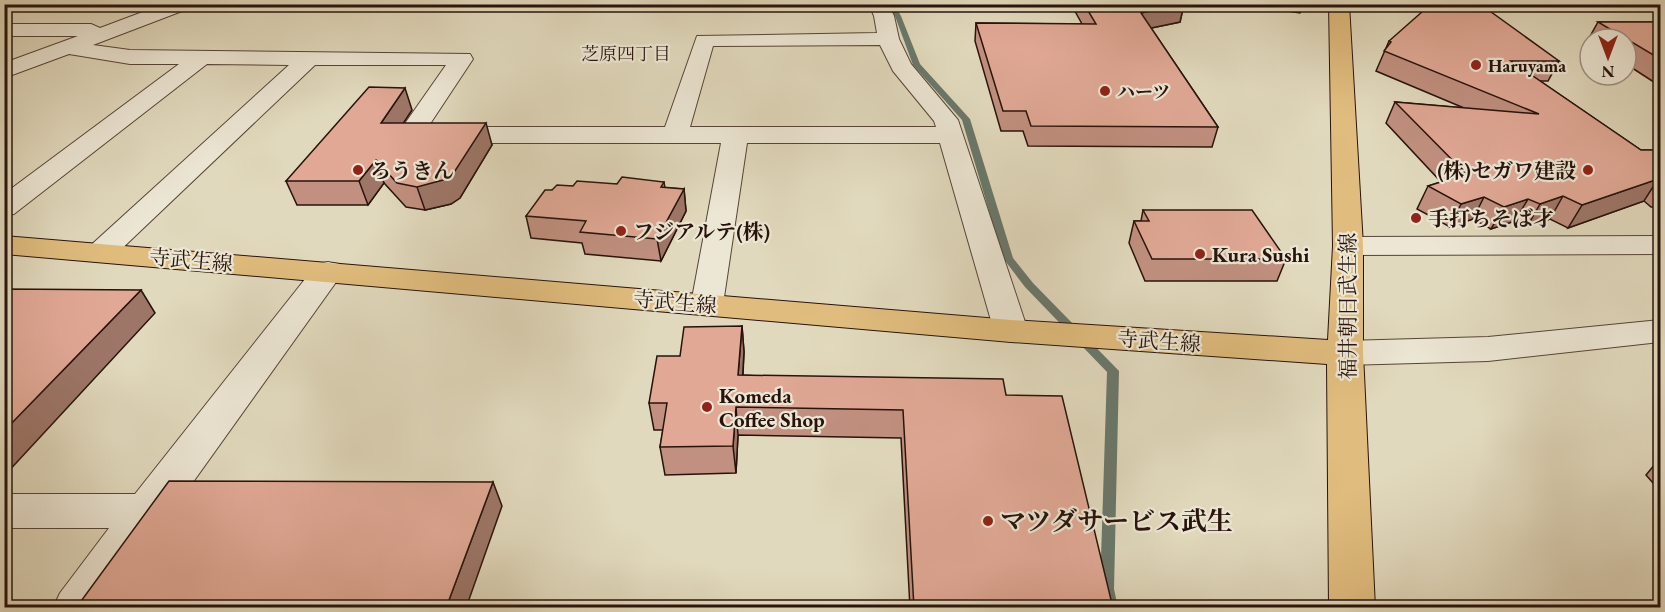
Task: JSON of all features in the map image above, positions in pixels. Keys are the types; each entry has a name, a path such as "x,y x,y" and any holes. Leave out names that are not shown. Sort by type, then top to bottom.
{"main road":[{"name":"福井朝日武生線","path":"1340,4 1348,246 1345,353 1352,608"},
{"name":"寺武生線","path":"4,245 1011,331 1345,353"}],"street":[{"path":"4,71 183,4"},
{"path":"878,4 884,16 888,39 901,66 946,120 971,209 1011,331"},
{"path":"4,30 113,30"},
{"path":"675,135 704,40 888,39"},
{"path":"66,47 130,57 462,59 410,135 950,135"},
{"path":"101,252 309,58"},
{"path":"4,208 200,59"},
{"path":"707,304 735,136"},
{"path":"1348,246 1660,245"},
{"path":"76,608 146,511 328,271"},
{"path":"1345,353 1488,349 1660,331"},
{"path":"4,511 146,511"}],"building":[{"path":"1084,4 1184,4 1141,13 1218,127 1031,126 1026,111 1003,111 976,23 1096,24"},
{"path":"1431,4 1480,4 1559,61 1511,61 1641,150 1660,150 1660,180 1582,205 1563,196 1540,204 1528,199 1504,207 1484,197 1461,204 1428,186 1466,174 1395,102 1539,114 1384,51 1391,42 1389,41"},
{"path":"1598,22 1660,22 1660,59 1638,46 1638,27 1606,27"},
{"path":"369,87 405,88 381,123 486,123 453,174 443,180 417,187 397,183 376,160 359,181 286,181"},
{"path":"622,177 664,182 661,187 684,189 657,239 580,232 586,221 526,216 545,190 552,190 557,185 573,186 577,181 617,184"},
{"path":"1143,210 1252,210 1286,259 1152,259 1134,221 1149,221"},
{"path":"4,289 141,290 4,431"},
{"path":"742,326 738,375 1003,379 1006,395 1062,396 1113,608 914,608 903,410 736,407 733,446 660,447 667,403 649,403 657,356 680,356 684,327"},
{"path":"169,481 493,482 446,608 76,608"}],"waterway":[{"path":"891,4 917,65 966,119 1008,258 1029,285 1113,371 1107,589 1111,608"}],"place":[{"name":"Haruyama","path":"1476,65"},
{"name":"ハーツ","path":"1105,91"},
{"name":"ろうきん","path":"358,170"},
{"name":"(株)セガワ建設","path":"1588,170"},
{"name":"手打ちそば才","path":"1416,218"},
{"name":"フジアルテ(株)","path":"621,231"},
{"name":"Kura Sushi","path":"1200,254"},
{"name":"Komeda Coffee Shop","path":"707,407"},
{"name":"マツダサービス武生","path":"988,521"}],"district":[{"name":"芝原四丁目","path":"626,53"}]}
